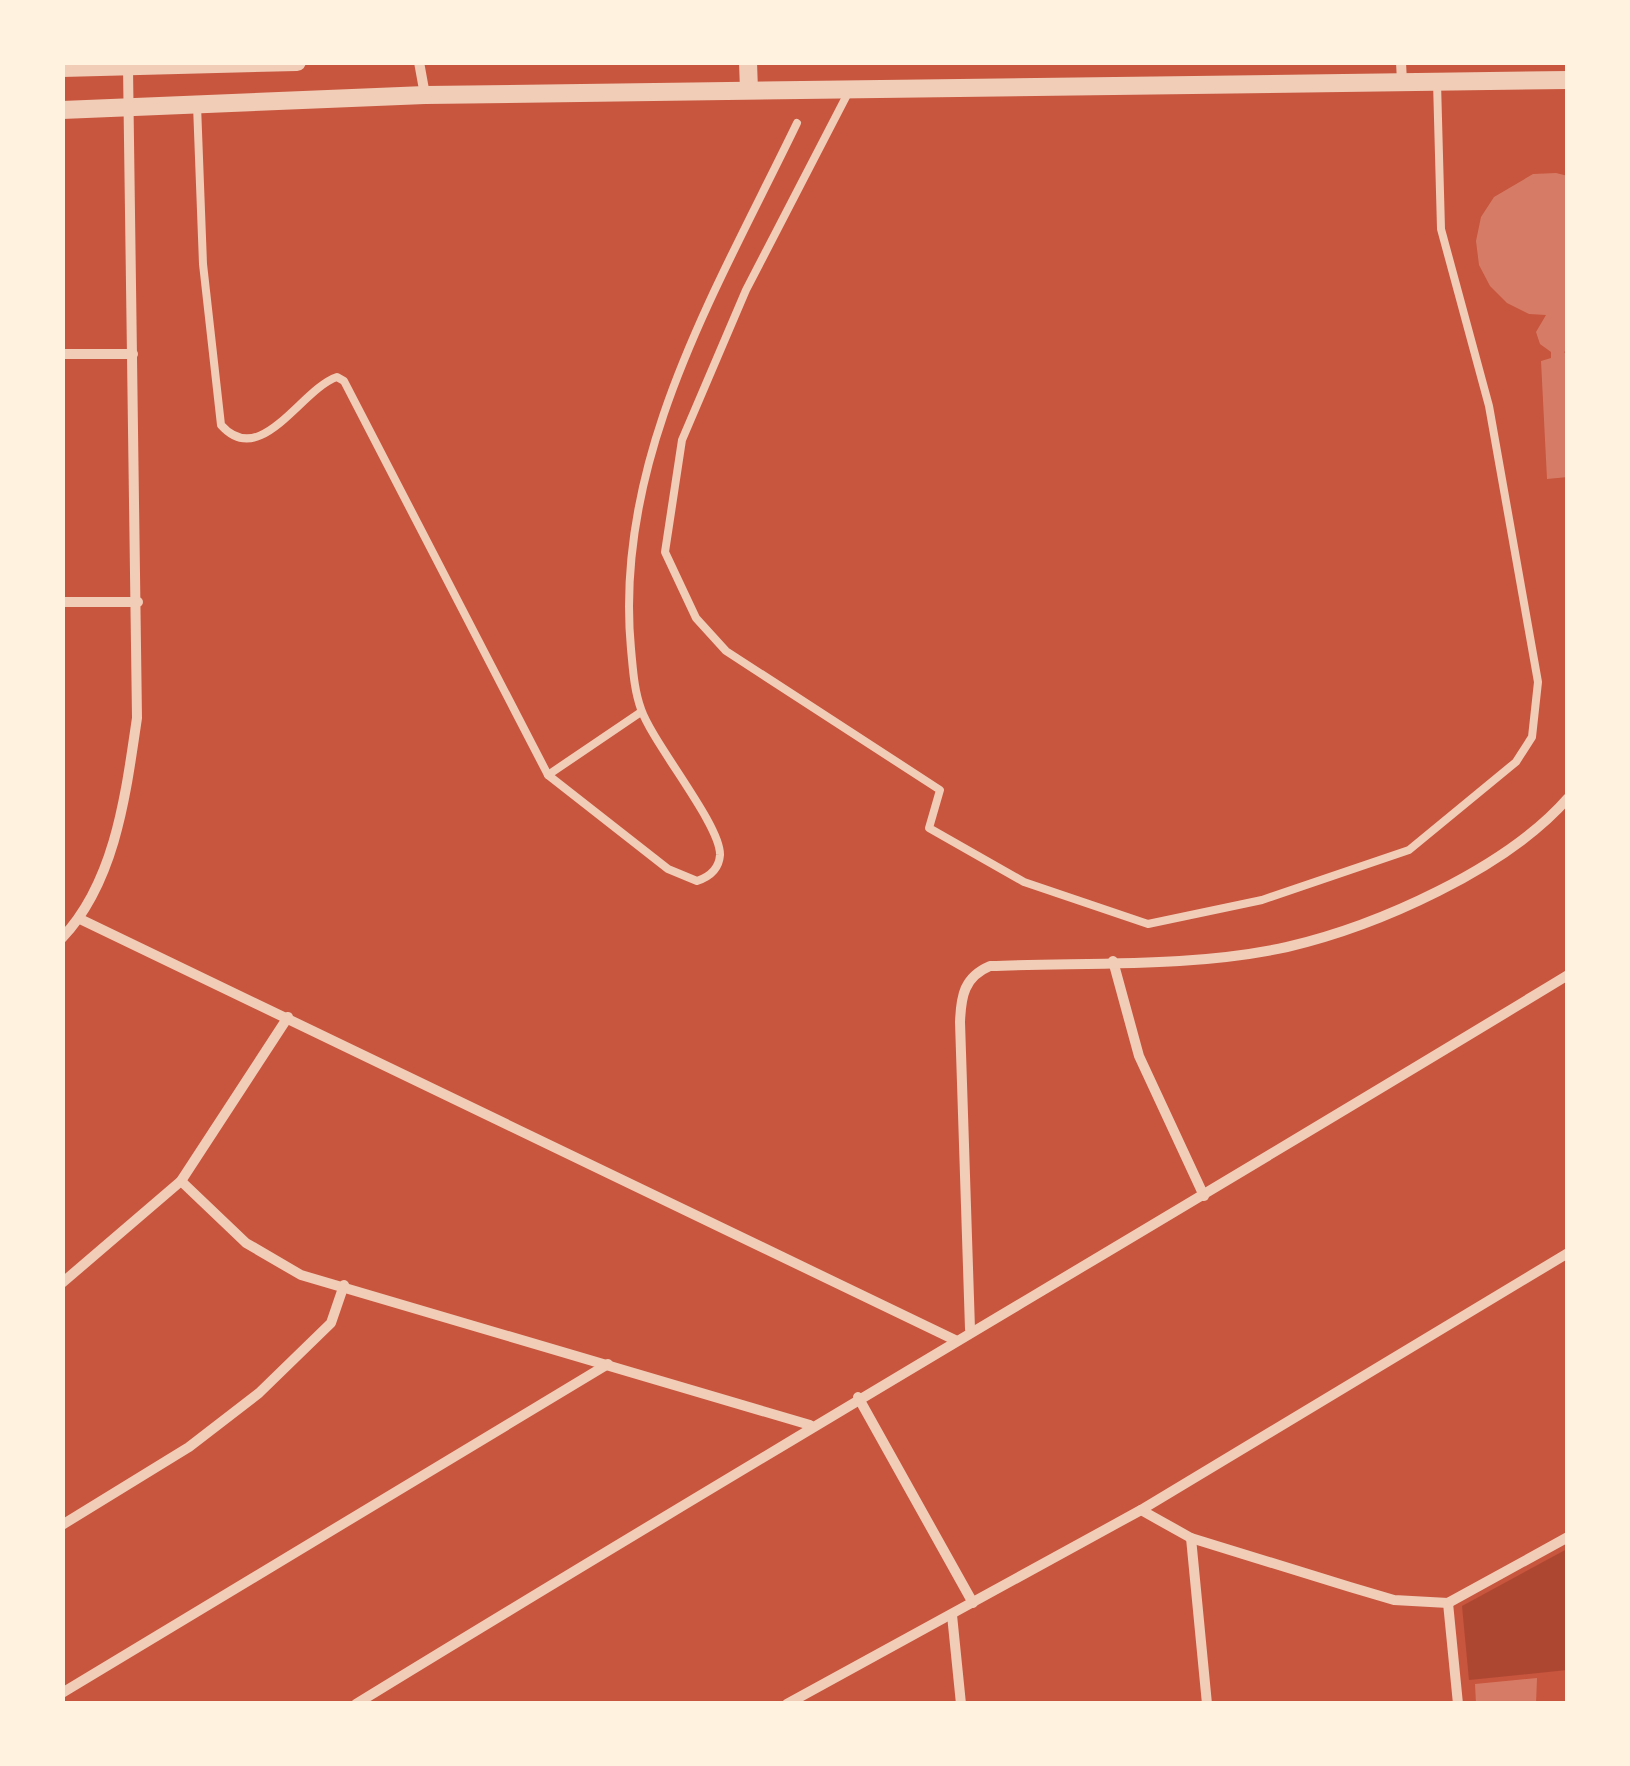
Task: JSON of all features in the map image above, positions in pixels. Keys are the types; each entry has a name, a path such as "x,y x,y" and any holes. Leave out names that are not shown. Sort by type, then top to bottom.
{"street":[{"path":"62,68 297,62"},
{"path":"420,62 425,95"},
{"path":"748,62 748,90"},
{"path":"1401,62 1402,82"},
{"path":"62,938 80,919 122,818 137,718 128,68"},
{"path":"62,110 425,95 1568,80"},
{"path":"62,354 133,354"},
{"path":"62,602 138,602"},
{"path":"970,1329 960,1022 961,996 976,972 990,966 1286,947 1367,920 1454,882 1524,840 1568,798"},
{"path":"80,919 955,1340"},
{"path":"1113,961 1139,1056 1204,1196"},
{"path":"356,1704 810,1425 1204,1196 1568,975"},
{"path":"62,1283 180,1181 288,1017"},
{"path":"180,1181 246,1243 301,1275 810,1425"},
{"path":"788,1704 810,1697 1141,1510 1568,1253"},
{"path":"62,1525 189,1448 259,1392 331,1323 344,1285"},
{"path":"62,1693 608,1364"},
{"path":"858,1397 973,1603"},
{"path":"1141,1510 1191,1538 1394,1600 1448,1603 1568,1536"},
{"path":"1191,1538 1208,1704"},
{"path":"1448,1603 1458,1704"},
{"path":"952,1614 961,1704"}],"lane":[{"path":"850,89 746,290 682,440 665,552 696,618 726,650 940,790 929,828 1024,882 1148,924 1262,900 1409,850 1492,784 1532,736 1538,682 1527,616 1489,406 1442,229 1437,82"},
{"path":"197,105 203,264 221,425 230,435 254,438 269,433 324,382 337,377 344,380 548,775 668,869 696,881 709,877 720,854 717,840 642,712 634,682 626,574 636,510 666,400 797,123"},
{"path":"548,775 642,712"}],"shaded area":[{"path":"1567,1549 1567,1670 1469,1680 1462,1606"}],"building":[{"path":"1533,174 1568,176 1568,349 1564,352 1568,356 1568,477 1547,479 1541,361 1551,358 1551,352 1540,344 1536,332 1546,315 1529,314 1507,303 1490,286 1479,265 1476,241 1481,217 1494,197"},
{"path":"1537,1678 1536,1704 1476,1704 1475,1684"}]}
